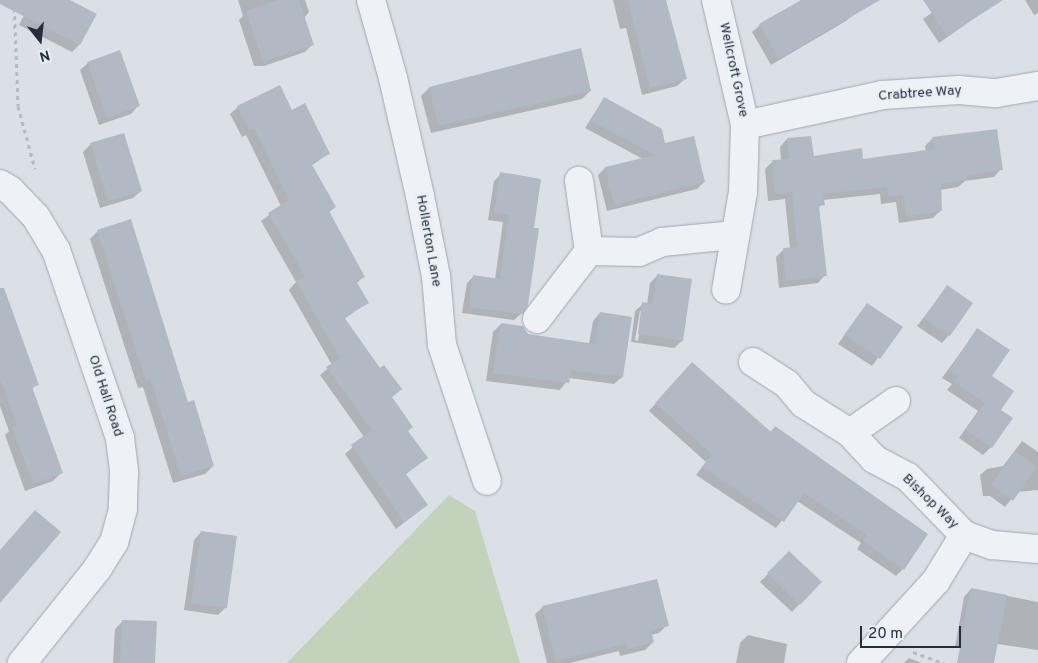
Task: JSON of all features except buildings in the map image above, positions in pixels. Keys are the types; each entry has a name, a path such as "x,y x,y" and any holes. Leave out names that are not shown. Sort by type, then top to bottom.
{"street":[{"name":"Hollerton Lane","path":"371,0 393,78 420,196 436,276 442,345 488,481"},
{"name":"Wellcroft Grove","path":"716,0 745,125 742,192 733,235 726,290"},
{"name":"Crabtree Way","path":"745,125 883,94 959,90 996,93 1038,86"},
{"path":"538,319 588,251 579,180"},
{"name":"Old Hall Road","path":"0,184 10,190 36,217 56,250 120,438 124,473 123,509 114,542 98,568 22,663"},
{"path":"588,251 639,252 662,242 733,235"},
{"name":"Bishop Way","path":"753,362 787,384 804,404 850,433 874,459 908,477 964,535 992,546 1038,549"},
{"path":"850,433 896,401"},
{"name":"Bishop Way","path":"861,663 936,581 964,535"}],"path":[{"path":"14,0 18,106 36,173"}],"green space":[{"path":"449,495 475,511 520,663 287,663"}]}
